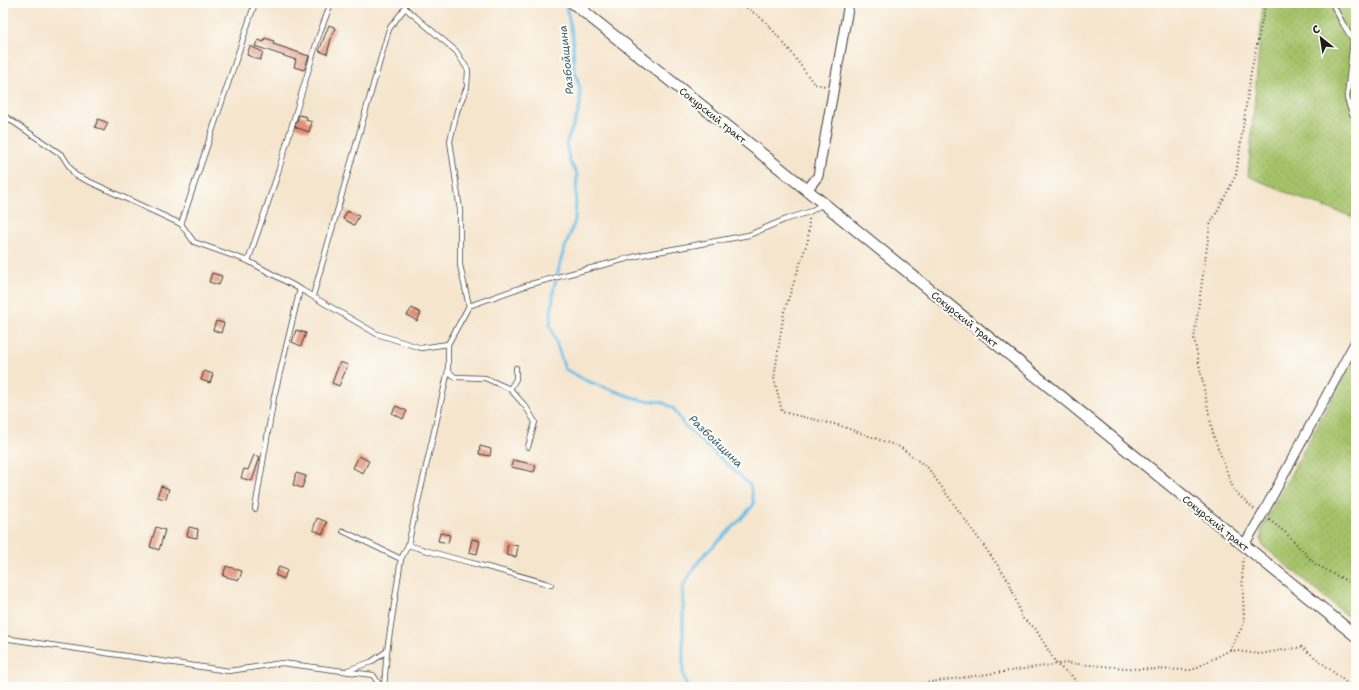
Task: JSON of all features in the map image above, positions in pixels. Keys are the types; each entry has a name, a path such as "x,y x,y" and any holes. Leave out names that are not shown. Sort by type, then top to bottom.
{"street":[{"name":"Сокурский тракт","path":"573,3 807,190 1356,636"},
{"path":"807,190 818,176 835,88 849,3"},
{"path":"1244,545 1262,515 1356,341"}],"lane":[{"path":"182,224 255,3"},
{"path":"248,261 276,179 318,38 331,3"},
{"path":"1332,3 1353,40"},
{"path":"313,296 389,29 404,6 456,51 468,70 467,87 457,111 450,141 460,210 460,265 469,306 448,344 448,371 408,545 401,558 387,651 384,687"},
{"path":"1356,31 1353,40 1347,98 1352,114 1356,118"},
{"path":"3,115 62,154 75,175 182,224 194,242 248,261 313,296 377,334 421,348 448,344"},
{"path":"469,306 531,284 641,255 749,234 809,212 823,204"},
{"path":"255,509 274,397 300,289"},
{"path":"510,389 516,379 516,368"},
{"path":"448,371 456,377 485,378 510,389 526,407 535,422 528,447"},
{"path":"343,531 401,558"},
{"path":"408,545 445,556 515,573 551,585"},
{"path":"3,638 229,671 282,663 346,670 374,674 381,687"},
{"path":"346,670 370,662 387,651"}],"path":[{"path":"740,3 765,21 791,52 814,84 835,88"},
{"path":"1266,3 1251,72 1236,174 1210,225 1194,338 1213,434 1234,491 1285,532 1315,564 1356,586"},
{"path":"809,212 808,240 784,312 774,378 782,412 838,425 900,447 928,468 1009,581 1022,618 1035,628 1057,665 1070,675 1080,687"},
{"path":"896,687 1066,663 1138,669 1192,670 1230,650 1244,623 1242,570 1244,545"},
{"path":"1230,650 1259,654 1302,647 1352,687"},
{"path":"702,685 719,687"}],"green space":[{"path":"1263,3 1356,3 1356,218 1299,198 1248,176"},
{"path":"1356,354 1356,623 1263,546 1261,539 1262,527"}],"building":[{"path":"329,25 336,28 332,35 327,54 319,51"},
{"path":"265,38 274,41 273,44 309,56 304,70 294,67 296,60 255,46 258,40 264,42"},
{"path":"250,46 263,52 260,60 247,55"},
{"path":"299,115 307,117 306,120 312,122 309,132 295,127"},
{"path":"98,119 108,123 104,131 95,127"},
{"path":"347,211 359,216 354,225 343,219"},
{"path":"212,273 222,276 219,285 209,282"},
{"path":"412,308 421,313 417,321 407,315"},
{"path":"216,321 224,323 221,333 213,330"},
{"path":"296,330 306,333 301,346 292,342"},
{"path":"340,362 348,365 339,386 332,383"},
{"path":"204,371 213,374 210,383 201,380"},
{"path":"396,406 407,411 403,419 392,413"},
{"path":"480,446 491,449 490,456 479,454"},
{"path":"254,455 260,457 252,481 241,478 244,469 248,470"},
{"path":"359,456 369,461 363,473 353,468"},
{"path":"513,460 536,465 534,472 511,467"},
{"path":"296,473 306,476 302,488 293,485"},
{"path":"161,486 169,489 166,499 157,497"},
{"path":"317,518 327,522 323,534 313,530"},
{"path":"156,527 165,530 159,550 150,547"},
{"path":"189,527 198,529 197,538 187,536"},
{"path":"440,533 450,535 448,543 438,541"},
{"path":"472,539 480,541 477,554 469,552"},
{"path":"508,544 518,546 516,557 506,555"},
{"path":"226,566 242,571 239,580 223,576"},
{"path":"279,567 287,570 284,579 275,575"}],"waterway":[{"name":"Разбойщина","path":"567,3 566,6 573,37 574,67 580,89 580,104 578,113 566,144 570,162 577,174 575,221 563,253 554,287 550,324 565,369 587,381 640,400 662,402 674,409 684,425 750,485 754,504 739,521 701,558 683,586 683,673 687,687"}]}
